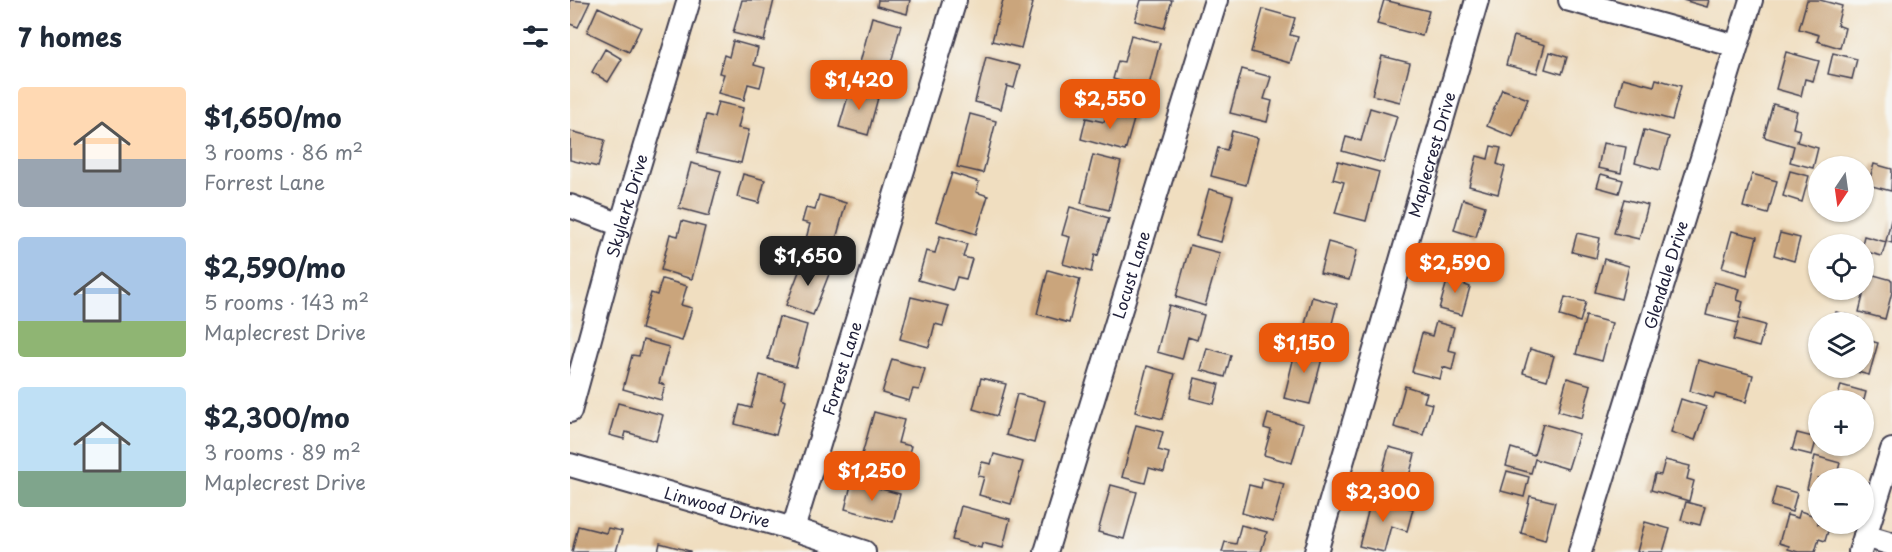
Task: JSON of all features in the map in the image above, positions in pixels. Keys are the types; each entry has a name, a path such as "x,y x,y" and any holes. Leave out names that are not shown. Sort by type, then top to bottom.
{"street":[{"name":"Skylark Drive","path":"570,411 621,225 689,0"},
{"name":"Forrest Lane","path":"793,529 955,0"},
{"name":"Locust Lane","path":"1046,552 1216,0"},
{"name":"Maplecrest Drive","path":"1316,552 1477,0"},
{"path":"1570,0 1736,46"},
{"name":"Glendale Drive","path":"1580,552 1751,0"},
{"path":"570,206 621,225"},
{"path":"1892,450 1863,544 1892,544"},
{"name":"Linwood Drive","path":"570,465 793,529 864,552"}],"building":[{"path":"570,0 590,2 578,27 570,24"},
{"path":"742,0 774,0 764,41 733,33"},
{"path":"878,0 910,0 907,14 877,6"},
{"path":"1003,0 1023,0 1033,3 1021,48 992,41"},
{"path":"1141,0 1172,0 1164,28 1135,21"},
{"path":"1384,0 1429,11 1422,36 1377,24"},
{"path":"1683,0 1709,0 1707,7"},
{"path":"1807,0 1820,0 1842,6 1837,25 1845,28 1840,48 1817,41 1819,35 1799,29"},
{"path":"598,7 641,27 629,52 587,32"},
{"path":"1263,9 1295,18 1290,35 1298,37 1290,63 1251,52"},
{"path":"872,17 901,25 887,78 858,70"},
{"path":"1131,35 1160,43 1148,89 1113,79 1118,61 1124,62"},
{"path":"1514,36 1545,45 1537,73 1506,65"},
{"path":"733,41 758,48 754,65 765,68 760,87 748,84 744,100 718,93 724,74 719,73 724,55 729,57"},
{"path":"605,49 622,59 608,82 592,72"},
{"path":"1550,52 1567,57 1562,74 1545,69"},
{"path":"1786,52 1819,61 1813,81 1805,79 1801,96 1776,89"},
{"path":"1833,53 1857,59 1852,79 1828,74"},
{"path":"1382,56 1410,63 1400,102 1372,95"},
{"path":"986,57 1020,66 1014,88 1007,86 1001,109 975,102"},
{"path":"1242,69 1271,77 1264,99 1272,101 1267,122 1230,113"},
{"path":"1623,78 1654,86 1656,79 1681,86 1672,120 1616,105"},
{"path":"851,86 879,94 868,135 839,127"},
{"path":"1502,89 1528,99 1513,137 1487,126"},
{"path":"718,102 743,108 738,128 749,130 741,163 697,153 706,115 714,117"},
{"path":"1773,104 1797,111 1793,128 1800,130 1797,142 1818,148 1816,156 1808,156 1808,167 1790,162 1794,146 1764,137"},
{"path":"1108,108 1135,116 1125,151 1081,139 1086,118 1104,122"},
{"path":"1370,108 1397,116 1384,163 1342,151 1346,137 1361,141"},
{"path":"970,114 996,121 983,173 957,167"},
{"path":"1644,130 1669,137 1660,170 1635,163"},
{"path":"570,131 605,140 598,167 570,160"},
{"path":"1232,131 1258,138 1246,185 1211,176 1218,148 1227,150"},
{"path":"1603,143 1626,147 1621,173 1598,168"},
{"path":"1491,146 1501,148 1497,164 1505,167 1498,194 1469,186 1477,156 1488,159"},
{"path":"1093,155 1121,162 1109,210 1081,203"},
{"path":"1338,161 1379,172 1366,221 1335,213 1344,182 1333,179"},
{"path":"691,163 721,171 709,216 679,208"},
{"path":"1874,164 1892,169 1891,191 1874,187"},
{"path":"1790,171 1808,176 1802,202 1783,196"},
{"path":"952,173 979,182 976,192 988,196 976,234 936,221"},
{"path":"743,174 765,180 759,203 737,197"},
{"path":"1601,174 1623,180 1619,193 1597,187"},
{"path":"1752,174 1777,181 1768,214 1743,207"},
{"path":"1209,189 1233,196 1221,242 1196,236"},
{"path":"819,195 846,203 831,257 803,250 810,224 802,222 806,208 815,210"},
{"path":"1463,199 1485,206 1476,237 1454,230"},
{"path":"1624,199 1648,205 1639,239 1614,233"},
{"path":"1070,207 1109,218 1098,255 1095,254 1091,272 1063,264 1070,237 1062,235"},
{"path":"1892,220 1892,243 1886,241"},
{"path":"682,221 705,227 692,279 661,270 670,234 678,236"},
{"path":"1732,231 1757,237 1747,275 1722,268"},
{"path":"1577,233 1600,238 1596,258 1572,252"},
{"path":"1780,233 1800,238 1794,261 1774,255"},
{"path":"940,236 967,244 963,257 972,259 966,279 957,277 953,290 918,280 926,251 935,253"},
{"path":"1874,239 1886,242 1882,256 1874,254"},
{"path":"1328,242 1357,250 1349,280 1320,273"},
{"path":"1190,245 1220,253 1205,306 1176,297"},
{"path":"804,259 831,269 813,315 786,305"},
{"path":"1604,259 1629,266 1621,299 1595,292"},
{"path":"1048,270 1080,279 1069,323 1037,314"},
{"path":"1450,271 1467,276 1465,285 1470,287 1462,315 1439,309"},
{"path":"1874,275 1892,280 1892,292 1885,319 1874,316 1874,312 1859,312 1862,300 1874,300"},
{"path":"662,279 687,286 681,305 692,308 682,341 641,329 651,293 657,295"},
{"path":"1714,282 1740,289 1737,300 1743,302 1739,318 1765,325 1759,347 1733,340 1738,323 1706,315"},
{"path":"911,297 949,306 943,326 935,324 929,347 900,339"},
{"path":"1312,297 1337,304 1327,343 1302,336"},
{"path":"1565,297 1586,302 1580,322 1560,316"},
{"path":"1169,305 1204,315 1197,340 1188,337 1182,359 1157,352"},
{"path":"1586,316 1612,323 1602,361 1576,354"},
{"path":"779,317 807,325 796,367 768,359"},
{"path":"1436,322 1454,327 1448,350 1456,352 1452,370 1443,367 1440,379 1412,372 1422,333 1432,336"},
{"path":"643,340 669,347 659,383 665,385 661,400 623,389 632,355 639,356"},
{"path":"1874,342 1878,343 1874,357"},
{"path":"1297,344 1324,351 1310,404 1284,398"},
{"path":"1207,348 1231,355 1225,377 1201,370"},
{"path":"1530,349 1554,356 1547,380 1523,373"},
{"path":"892,359 925,369 919,390 913,389 909,401 882,393"},
{"path":"1698,360 1753,375 1746,402 1715,394 1714,398 1690,391"},
{"path":"1147,366 1175,374 1163,419 1135,412"},
{"path":"760,375 785,382 781,399 785,401 776,435 735,424 740,405 751,408"},
{"path":"981,378 1006,384 997,416 973,409"},
{"path":"1195,378 1219,384 1214,404 1190,398"},
{"path":"1567,378 1591,385 1582,418 1558,411"},
{"path":"1841,385 1859,390 1840,390"},
{"path":"1405,386 1427,393 1424,402 1432,404 1423,435 1394,427"},
{"path":"1017,394 1045,401 1034,443 1006,435"},
{"path":"1681,399 1706,407 1695,440 1671,432"},
{"path":"618,403 663,415 656,441 626,432 624,439 609,435"},
{"path":"874,412 904,420 898,443 911,446 904,470 861,458"},
{"path":"1268,414 1303,424 1292,463 1264,455 1271,430 1264,428"},
{"path":"1543,424 1579,434 1568,469 1535,459 1531,473 1506,466 1511,448 1534,455"},
{"path":"1136,425 1163,432 1158,450 1169,453 1164,472 1149,468 1145,483 1122,477"},
{"path":"1797,433 1808,436 1808,454 1792,450"},
{"path":"1389,447 1415,454 1404,495 1378,488"},
{"path":"994,454 1023,462 1011,504 979,495 984,477 978,476 982,462 991,464"},
{"path":"1815,456 1840,463 1839,468 1812,468"},
{"path":"1665,460 1690,466 1687,479 1694,481 1689,501 1651,490 1655,474 1661,475"},
{"path":"1507,471 1529,477 1524,497 1501,491"},
{"path":"1263,478 1284,484 1273,522 1242,513 1249,485 1261,488"},
{"path":"852,481 900,494 893,522 845,509"},
{"path":"1111,485 1137,492 1124,539 1098,532"},
{"path":"1776,487 1797,493 1792,512 1771,506"},
{"path":"1530,496 1555,502 1545,540 1521,533"},
{"path":"1372,497 1413,509 1407,531 1391,526 1384,552 1359,546"},
{"path":"1686,502 1705,507 1700,525 1681,520"},
{"path":"961,506 1010,519 1003,548 982,543 981,548 952,540"},
{"path":"1800,511 1808,514 1808,534 1827,534 1825,541 1819,539 1815,552 1798,552 1779,543 1787,515 1798,518"},
{"path":"1645,522 1670,529 1663,552 1637,552"},
{"path":"1241,525 1267,532 1261,552 1222,552 1225,542 1236,544"},
{"path":"578,526 606,533 608,528 622,531 616,552 572,552"},
{"path":"660,543 690,551 690,552 658,552"}]}
